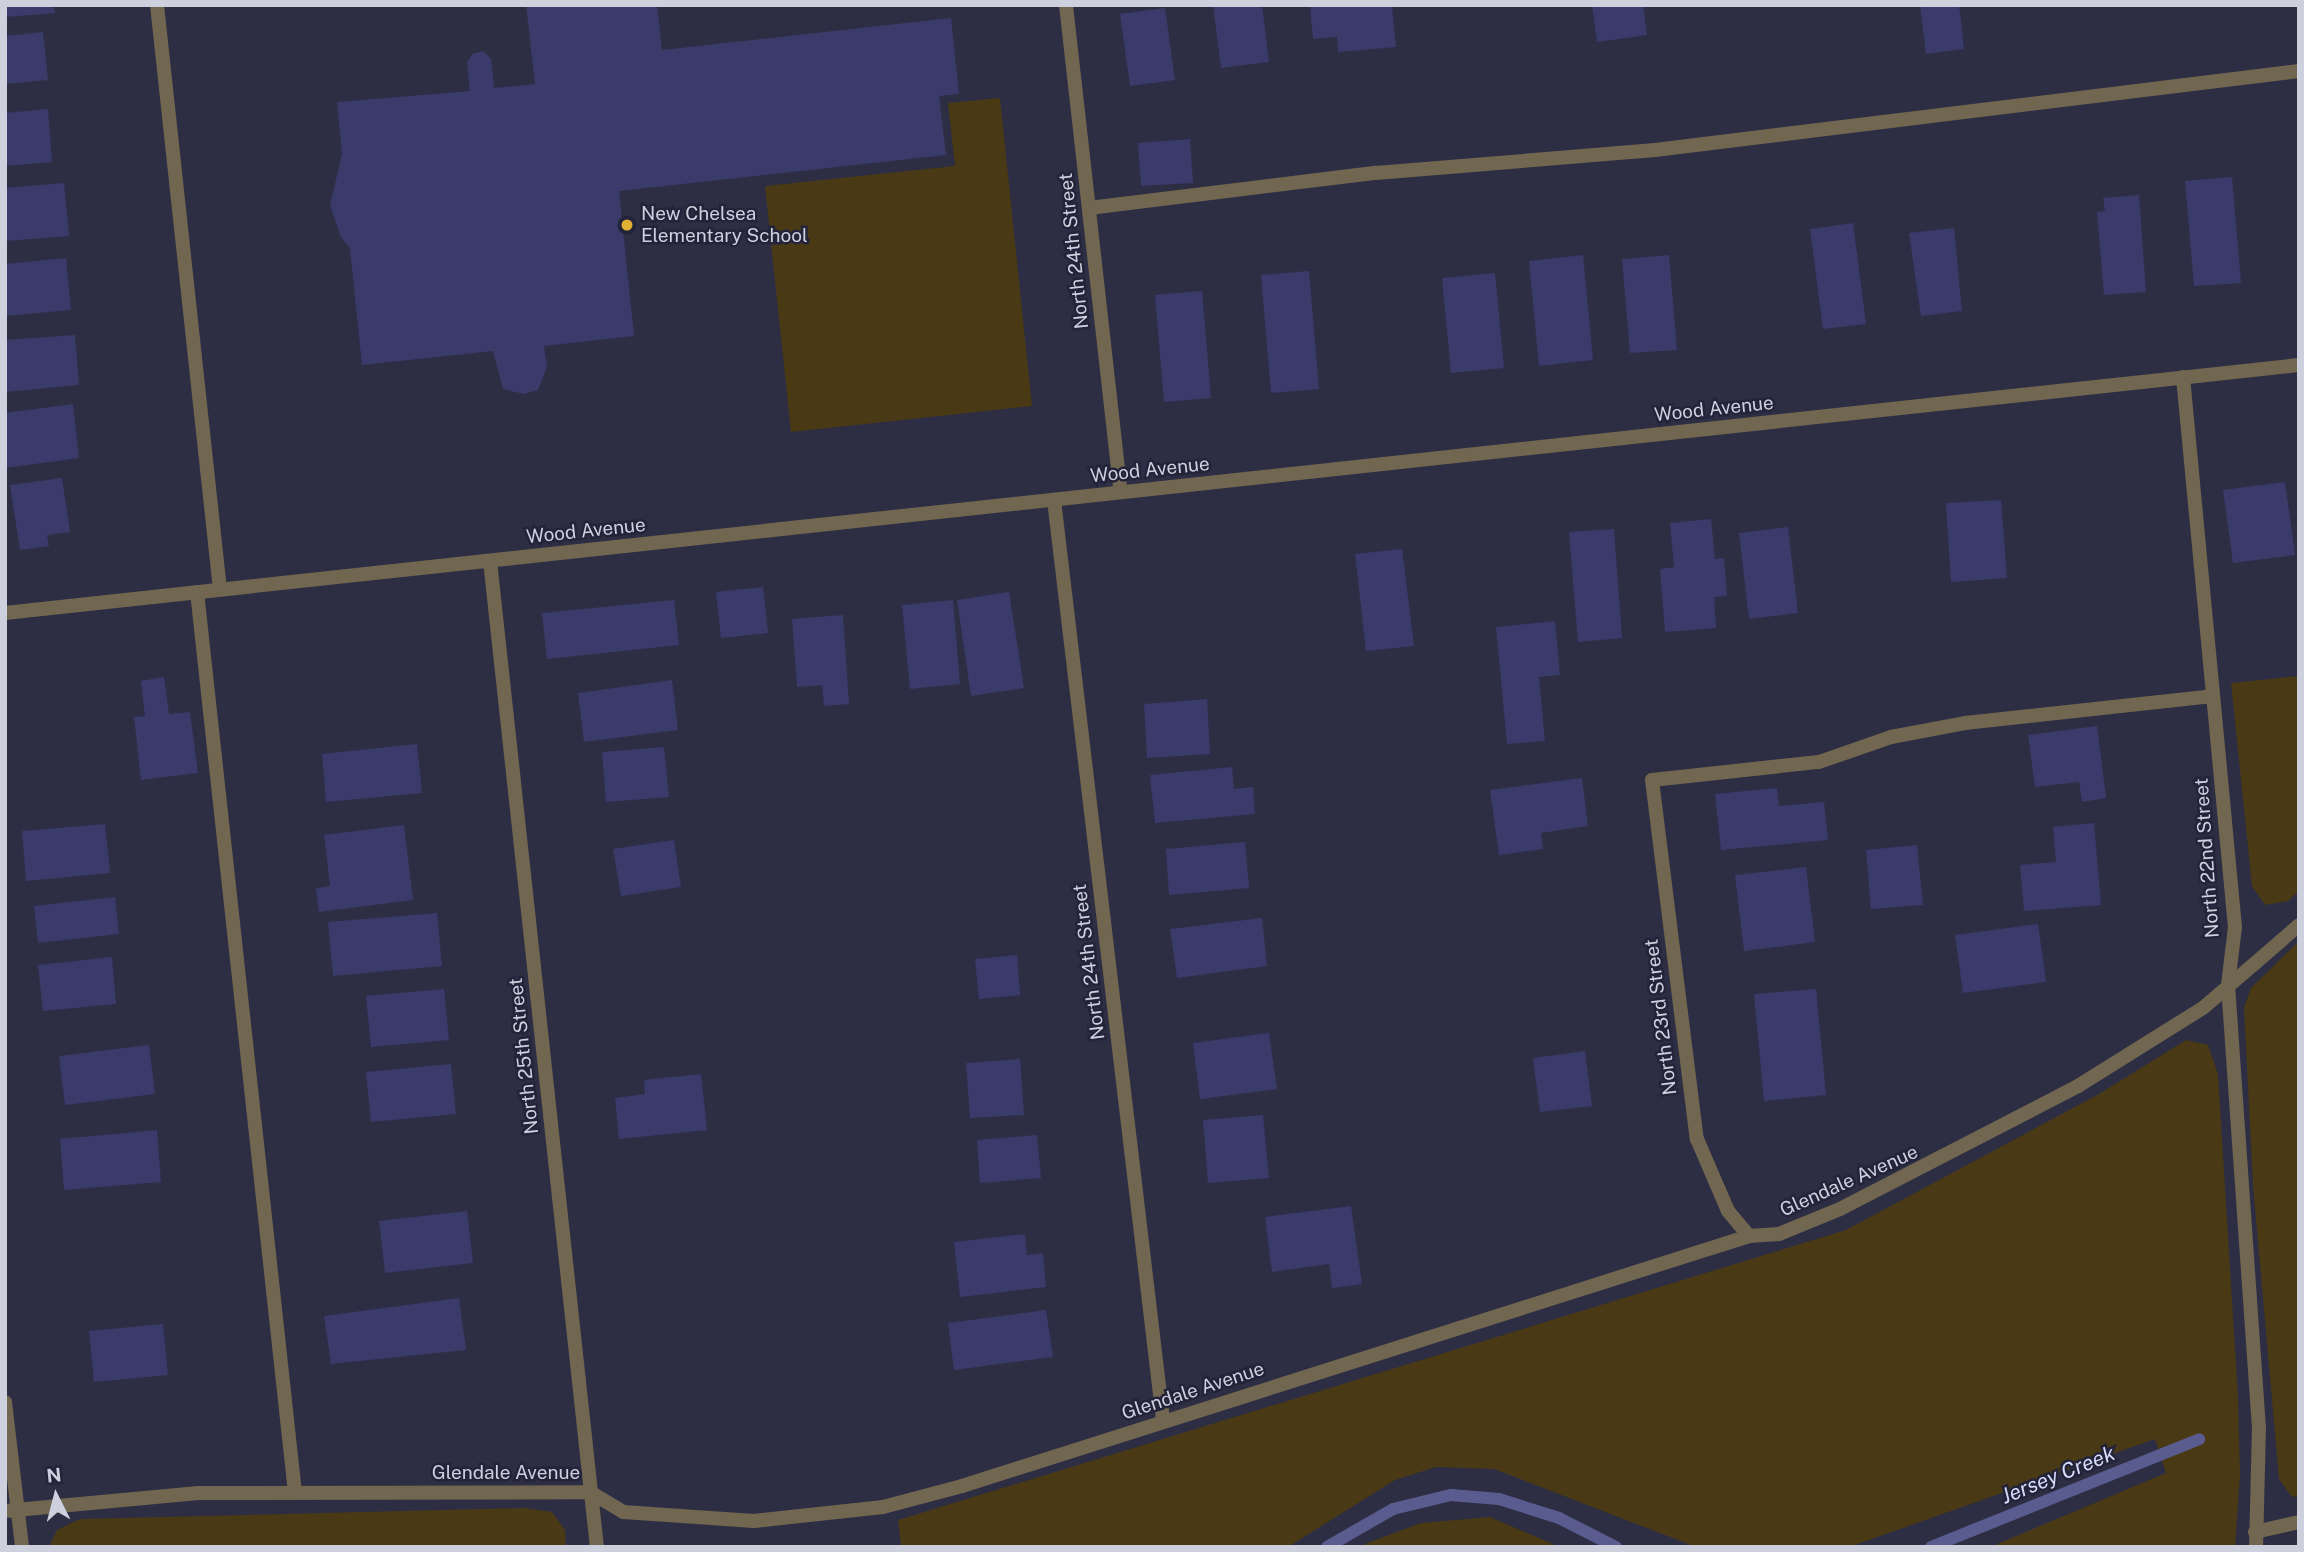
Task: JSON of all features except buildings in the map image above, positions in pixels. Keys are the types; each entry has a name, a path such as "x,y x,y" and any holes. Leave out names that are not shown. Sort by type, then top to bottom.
{"street":[{"path":"157,5 220,590"},
{"name":"North 24th Street","path":"1066,5 1121,492"},
{"path":"1089,208 1376,173 1655,150 2299,71"},
{"name":"Wood Avenue","path":"5,613 2299,365"},
{"name":"North 22nd Street","path":"2183,377 2235,927 2228,985 2259,1426 2256,1539"},
{"name":"North 24th Street","path":"1054,499 1163,1420"},
{"name":"North 25th Street","path":"491,561 597,1547"},
{"path":"197,592 295,1493"},
{"name":"North 23rd Street","path":"1749,1236 1728,1211 1697,1139 1652,780 1738,774 1819,762 1891,737 1965,723 2213,696"},
{"name":"Glendale Avenue","path":"11,1511 198,1493 590,1492 623,1512 754,1521 883,1507 962,1486 1749,1236 1792,1229 1948,1157 2078,1086 2203,1008 2299,925"},
{"path":"5,1402 11,1511 22,1547"},
{"path":"2256,1539 2299,1522"}],"shaded area":[{"path":"1000,98 1032,406 791,432 765,186 955,166 948,103"},
{"path":"2299,676 2299,891 2288,901 2265,905 2252,886 2231,683"},
{"path":"2299,941 2299,1496 2292,1497 2279,1479 2253,1185 2244,1008 2251,988"},
{"path":"2186,1040 2208,1045 2218,1074 2238,1397 2240,1475 2235,1547 1990,1547 2166,1473 2155,1439 1849,1547 1696,1547 1494,1469 1436,1467 1395,1480 1288,1547 901,1547 898,1520 1846,1230 2099,1094"},
{"path":"525,1508 552,1512 565,1530 566,1547 49,1547 57,1530 80,1519"},
{"path":"1490,1517 1560,1547 1357,1547 1421,1523"}],"waterway":[{"name":"Jersey Creek","path":"1931,1547 2199,1439"},
{"name":"Jersey Creek","path":"1327,1547 1393,1509 1451,1495 1499,1499 1559,1518 1616,1547"}],"place":[{"name":"New Chelsea Elementary School","path":"627,225"}]}
